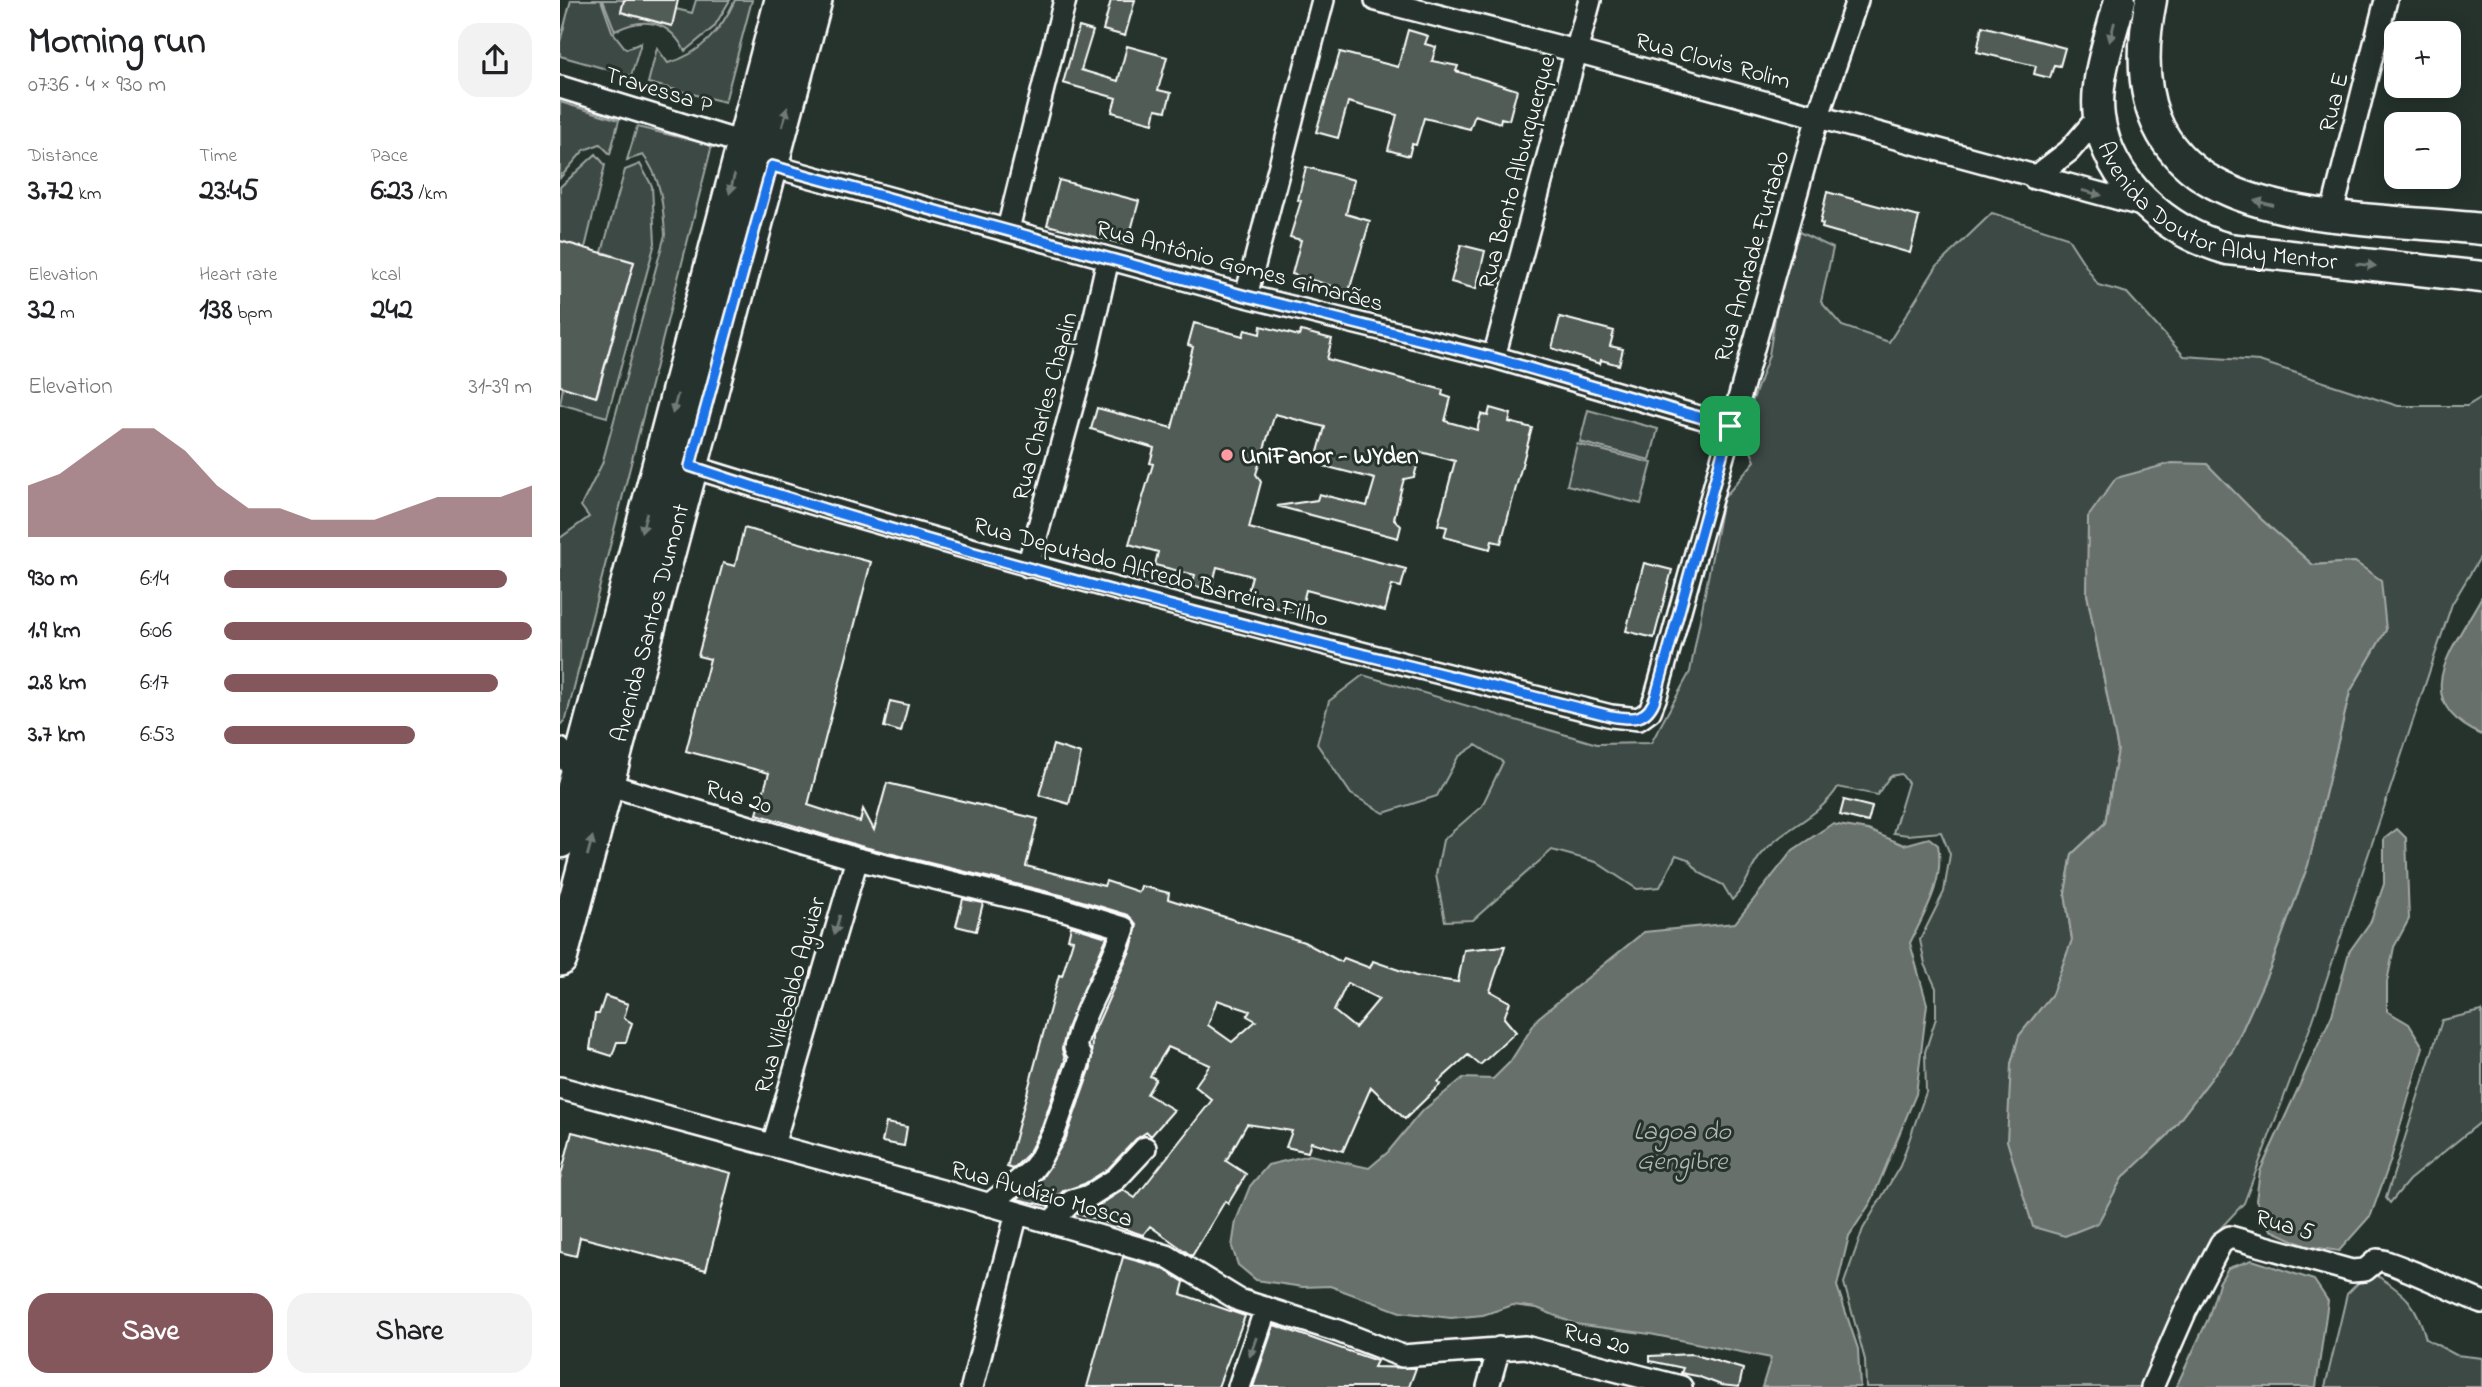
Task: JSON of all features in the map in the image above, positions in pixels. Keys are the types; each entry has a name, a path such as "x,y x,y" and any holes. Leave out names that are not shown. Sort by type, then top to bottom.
{"main road":[{"name":"Avenida Santos Dumont","path":"562,822 576,773 631,633 675,462 743,143 782,0"},
{"name":"Avenida Santos Dumont","path":"675,462 772,166 815,0"},
{"name":"Avenida Santos Dumont","path":"560,959 576,773"}],"street":[{"path":"1008,229 1065,0"},
{"path":"1246,296 1323,0"},
{"name":"Rua Clovis Rolim","path":"1376,0 1576,51 2034,178 2149,207"},
{"name":"Rua Bento Alburquerque","path":"1494,358 1590,0"},
{"name":"Rua Andrade Furtado","path":"1632,720 1650,710 1656,696 1818,116 1857,0"},
{"name":"Avenida Doutor Aldy Mentor","path":"2120,0 2104,64 2099,116 2114,161 2149,207 2196,237 2228,248 2482,277"},
{"name":"Avenida Doutor Aldy Mentor","path":"2151,0 2145,30 2146,88 2158,128 2173,152 2205,177 2258,202 2331,217 2482,229"},
{"name":"Rua E","path":"2331,217 2386,0"},
{"name":"Travessa P","path":"560,87 743,143"},
{"path":"2034,178 2070,151 2099,116"},
{"name":"Rua Antônio Gomes Gimarães","path":"743,143 772,166 1246,296 1494,358 1730,426"},
{"path":"2400,268 2406,223"},
{"name":"Rua Charles Chaplin","path":"1028,566 1086,356 1108,259"},
{"name":"Rua Deputado Alfredo Barreira Filho","path":"675,462 922,537 1028,566 1294,637 1632,720"},
{"name":"Rua 20","path":"576,773 856,859 1043,904 1124,928 1119,946 1087,1006 1075,1048 1080,1056 1078,1064 1052,1136 1032,1170 989,1205"},
{"name":"Rua Vilebaldo Aguiar","path":"773,1145 856,859"},
{"name":"Rua Audízio Mosca","path":"560,1088 1167,1256 1199,1273 1227,1294 1402,1356 1499,1348"},
{"path":"1051,1222 1072,1201 1089,1196 1116,1179 1145,1148"},
{"path":"972,1387 1017,1213"},
{"name":"Rua 5","path":"2152,1387 2185,1312 2221,1243 2230,1237 2352,1271 2365,1270 2377,1259 2386,1259 2428,1281 2482,1302"},
{"path":"1239,1387 1266,1308"},
{"name":"Rua 20","path":"1499,1348 1525,1346 1681,1387"},
{"path":"1488,1387 1499,1348"}],"shaded area":[{"path":"571,0 601,0 612,31 626,49 641,43 631,76 560,56 560,42"},
{"path":"603,0 624,0 621,12 671,26 676,9 692,13 696,0 730,0 714,27 685,51 672,33 655,24 636,24 615,31"},
{"path":"735,0 752,0 725,102 648,83 657,48 668,63 690,54 717,31"},
{"path":"560,102 619,120 610,154 600,144 584,150 560,178"},
{"path":"637,127 712,145 566,719 560,725 560,538 589,517 581,506 602,464 665,235 662,203 654,173 643,155 627,160"},
{"path":"596,154 605,165 585,248 560,241 560,187"},
{"path":"640,164 652,186 655,243 607,417 560,404 563,387 597,396 634,262 602,252 625,170"},
{"path":"1992,213 2067,237 2098,285 2127,293 2184,356 2259,361 2398,406 2467,406 2482,397 2482,554 2452,604 2313,1020 2244,1203 2215,1234 2141,1387 1866,1387 1865,1360 1844,1283 1863,1229 1900,1166 1926,1092 1925,1052 1936,1018 1936,988 1925,964 1920,940 1944,892 1950,854 1941,832 1908,835 1893,833 1908,783 1901,774 1890,776 1877,795 1838,787 1812,815 1780,837 1761,855 1732,900 1723,885 1700,873 1688,859 1676,855 1660,887 1637,889 1596,862 1552,850 1473,920 1445,921 1436,875 1443,840 1482,806 1503,762 1476,745 1458,757 1437,796 1384,813 1351,794 1317,744 1329,701 1363,675 1597,744 1651,743 1690,672 1723,499 1755,461 1742,430 1769,355 1779,293 1799,232 1833,248 1821,302 1842,326 1889,342 1937,266","holes":["2262,520 2313,565 2355,562 2386,630 2350,692 2308,865 2270,968 2233,1050 2167,1136 2122,1178 2098,1222 2011,1064 2019,1036 2052,994 2072,940 2065,893 2072,854 2105,823 2118,750 2087,594"]},
{"path":"1588,410 1658,429 1650,460 1580,442"},
{"path":"1577,444 1652,463 1641,504 1567,485"},
{"path":"2482,1011 2482,1121 2409,1180 2390,1203 2386,1198 2442,1020"},
{"path":"2376,1275 2409,1301 2419,1317 2426,1339 2456,1355 2482,1358 2482,1387 2325,1387 2347,1294 2359,1282"}],"water":[{"path":"2172,463 2207,464 2262,520 2313,565 2355,562 2381,580 2386,630 2350,692 2308,865 2270,968 2233,1050 2167,1136 2122,1178 2098,1223 2065,1236 2033,1227 2007,1141 2011,1064 2019,1036 2052,994 2072,940 2065,893 2072,854 2105,823 2118,750 2087,594 2088,517 2116,478"},
{"path":"2482,596 2482,735 2459,721 2446,706 2441,689 2449,654"},
{"name":"Lagoa do Gengibre","path":"1832,824 1868,830 1904,845 1929,838 1938,845 1939,858 1939,871 1932,895 1910,943 1927,1004 1916,1094 1871,1202 1849,1236 1837,1286 1858,1349 1860,1387 1762,1387 1771,1358 1650,1334 1575,1324 1537,1308 1513,1305 1483,1315 1451,1318 1400,1312 1330,1286 1303,1287 1256,1280 1238,1265 1232,1247 1236,1221 1250,1186 1268,1165 1310,1155 1369,1168 1388,1152 1420,1113 1463,1078 1493,1079 1510,1062 1538,1018 1644,932 1735,923 1793,850"},
{"path":"2397,829 2406,838 2409,919 2394,947 2387,982 2387,1011 2409,1024 2423,1047 2390,1162 2371,1215 2339,1251 2306,1246 2271,1230 2256,1200 2260,1171 2332,1015 2349,952 2371,921 2384,884 2384,839"},
{"path":"2252,1260 2314,1280 2328,1301 2316,1387 2176,1387 2208,1319 2219,1283 2228,1268"}],"building":[{"path":"624,0 678,0 672,26 621,12"},
{"path":"1111,0 1135,0 1125,36 1103,30"},
{"path":"1982,26 2065,48 2060,66 2054,65 2050,78 2034,74 2036,66 1977,52"},
{"path":"1079,27 1093,31 1081,70 1118,81 1127,46 1167,57 1158,90 1171,93 1166,111 1156,109 1153,123 1112,112 1116,98 1063,83"},
{"path":"1408,30 1428,36 1425,44 1436,47 1432,61 1458,66 1456,71 1517,90 1509,120 1501,118 1500,123 1475,115 1470,129 1424,118 1416,145 1412,144 1409,156 1388,150 1397,115 1348,102 1338,138 1316,132 1340,52 1398,67"},
{"path":"1306,167 1354,180 1346,214 1370,221 1349,291 1292,274 1301,240 1290,237 1301,201 1298,200"},
{"path":"1059,180 1139,201 1127,245 1047,225"},
{"path":"1827,192 1919,217 1910,253 1822,228 1823,224 1820,223"},
{"path":"560,241 634,262 596,397 560,386"},
{"path":"1461,245 1485,251 1476,289 1451,282"},
{"path":"1560,317 1614,331 1610,346 1623,349 1619,365 1601,360 1600,364 1552,348"},
{"path":"1194,323 1243,336 1245,330 1260,334 1261,326 1299,336 1301,331 1332,339 1327,359 1443,390 1442,395 1451,398 1445,421 1477,430 1481,414 1488,416 1490,408 1511,414 1509,422 1532,428 1501,543 1492,541 1490,549 1444,537 1447,527 1438,525 1455,461 1421,452 1414,477 1404,479 1402,486 1394,519 1401,526 1398,538 1277,506 1317,500 1319,494 1367,506 1375,479 1324,466 1326,459 1318,452 1325,427 1275,414 1256,474 1261,482 1249,528 1406,569 1401,587 1392,585 1385,611 1306,590 1300,614 1246,599 1252,576 1217,567 1211,590 1192,585 1195,575 1155,565 1158,552 1129,544 1153,464 1150,463 1154,448 1091,429 1097,408 1172,428 1193,347 1188,345"},
{"path":"744,528 871,562 808,805 860,822 863,809 874,830 887,783 1038,819 1026,866 1104,886 1106,881 1139,892 1141,886 1169,893 1168,899 1304,942 1341,962 1344,958 1370,968 1373,961 1416,976 1458,982 1464,950 1505,946 1490,991 1510,1002 1504,1018 1516,1032 1480,1065 1468,1055 1438,1082 1441,1084 1405,1119 1371,1087 1343,1151 1311,1142 1308,1152 1286,1147 1292,1131 1247,1124 1226,1161 1246,1174 1228,1204 1225,1201 1192,1256 1150,1226 1143,1235 1078,1213 1096,1207 1123,1190 1135,1198 1212,1100 1195,1086 1210,1065 1168,1047 1150,1076 1156,1079 1147,1094 1174,1110 1151,1136 1147,1132 1136,1139 1108,1169 1084,1184 1063,1191 1048,1206 1017,1199 1042,1178 1066,1138 1091,1067 1092,1036 1131,949 1137,925 1128,915 1069,897 860,846 757,814 769,773 686,751 710,659 698,656 723,563 735,566","holes":["1347,983 1379,999 1355,1028 1334,1011","1217,1000 1250,1011 1247,1016 1256,1021 1232,1042 1208,1025"]},
{"path":"1644,563 1672,570 1654,638 1626,631"},
{"path":"890,701 908,705 901,732 884,727"},
{"path":"1053,745 1081,754 1069,804 1039,795"},
{"path":"1844,800 1872,807 1868,822 1840,815"},
{"path":"963,899 983,903 976,931 956,926"},
{"path":"1071,926 1107,937 1067,1028 1062,1049 1065,1060 1042,1127 1028,1154 1013,1169 1007,1167 1059,975 1062,976 1073,940 1068,939"},
{"path":"605,996 628,1004 624,1018 632,1023 626,1042 617,1042 612,1056 590,1049 595,1014 599,1014"},
{"path":"886,1123 907,1127 904,1146 882,1142"},
{"path":"572,1132 731,1173 706,1270 580,1237 576,1256 560,1252 560,1179"},
{"path":"1123,1257 1162,1268 1184,1282 1181,1294 1245,1316 1218,1387 1087,1387"},
{"path":"1274,1325 1377,1361 1374,1367 1416,1368 1409,1387 1253,1387"},
{"path":"1692,1354 1743,1369 1739,1387 1721,1385 1681,1373 1683,1368 1650,1361 1650,1356"}],"place":[{"name":"UniFanor - WYden","path":"1227,455"}],"route":[{"path":"772,166 1246,296 1494,358 1730,426 1654,704 1639,719 1632,720 1094,585 922,537 690,466 772,166"}]}
